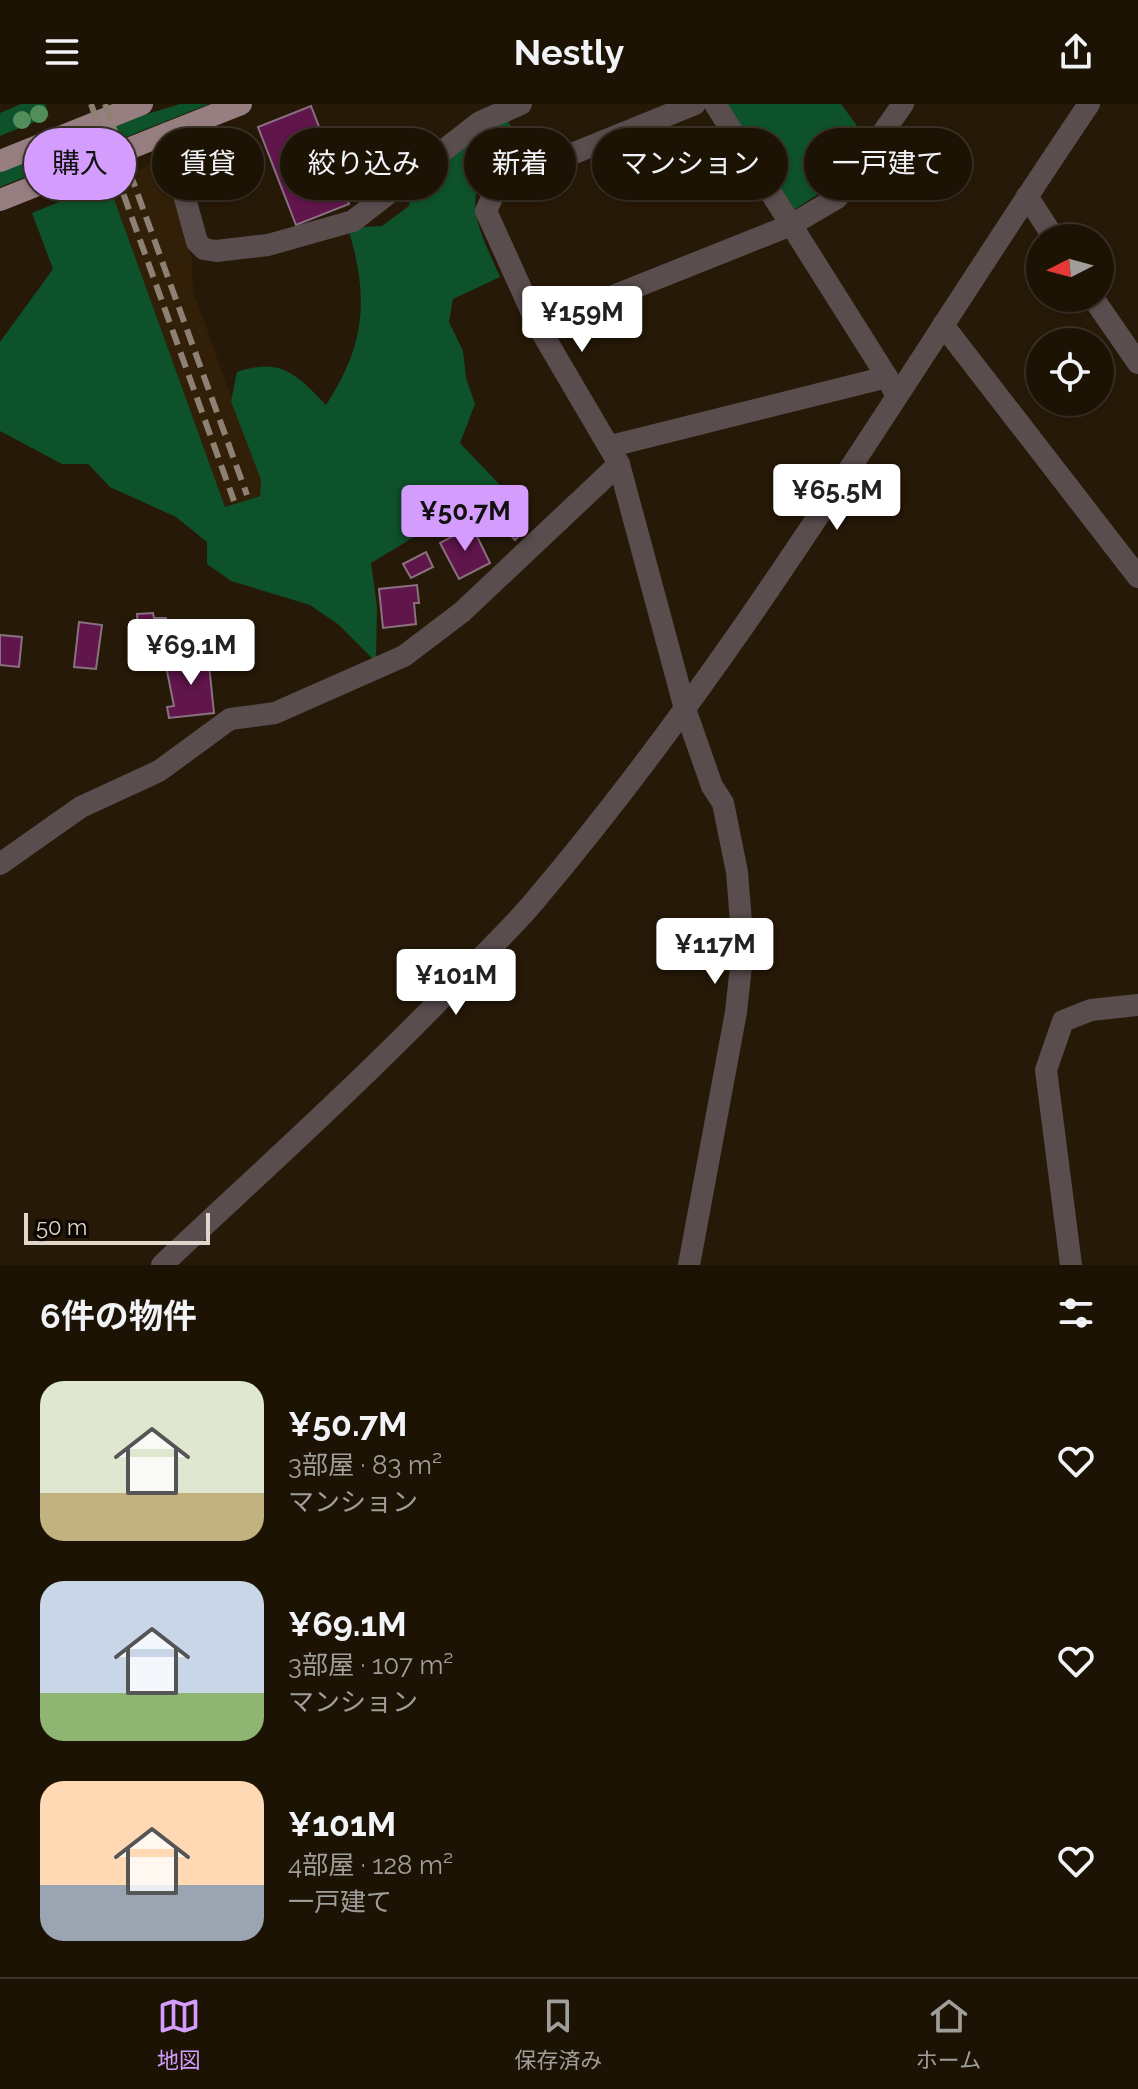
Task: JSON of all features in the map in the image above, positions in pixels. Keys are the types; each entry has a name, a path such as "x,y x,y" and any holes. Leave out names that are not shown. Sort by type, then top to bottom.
{"main road":[{"path":"0,161 142,104"},
{"path":"180,128 241,104"},
{"path":"0,200 152,139"}],"street":[{"path":"185,200 197,242 204,249 216,251 268,245 353,221 476,113 521,104"},
{"path":"689,1265 736,1012 743,948 737,872 723,803 712,786 685,709 615,455 538,326 486,211 498,184 695,104"},
{"path":"715,104 892,387"},
{"path":"538,326 791,225 837,198 903,104"},
{"path":"162,1265 393,1050 536,900 685,709 843,483 892,387 943,325 1089,104"},
{"path":"1027,196 1045,224"},
{"path":"1103,312 1138,363"},
{"path":"943,325 1138,577"},
{"path":"0,864 81,807 159,771 230,719 275,713 404,656 462,612 615,455 892,387"},
{"path":"1071,1265 1046,1070 1063,1021 1091,1010 1138,1005"}],"shaded area":[{"path":"152,164 152,200 175,200 192,260 193,291 261,480 261,495 225,507 114,200 136,200 136,171"}],"green space":[{"path":"21,104 45,104 49,116 0,136 0,113"},
{"path":"180,104 209,104 136,133 136,128 111,128"},
{"path":"724,104 841,104 859,128 804,128 804,200 809,200 789,213 781,200 788,200 788,128 738,128"},
{"path":"508,120 511,128 491,128"},
{"path":"464,145 464,200 476,200 483,239 500,277 453,299 449,322 463,351 466,378 475,404 460,443 500,485 371,563 377,607 376,662 339,625 310,605 231,581 207,564 207,542 176,517 110,487 88,464 62,464 0,431 0,342 53,269 32,213 64,200 114,200 225,507 260,496 261,480 231,401 237,372 252,368 277,368 297,377 326,405 349,361 360,320 359,276 348,228 382,226 409,206 410,200 448,200 448,157"},
{"path":"24,162 24,177 0,187 0,172"}],"building":[{"path":"311,106 320,128 280,128 280,184 264,142 264,128 258,127"},
{"path":"286,200 347,200 349,204 296,225"},
{"path":"513,515 527,528 515,540 502,526"},
{"path":"472,526 490,563 459,579 440,543"},
{"path":"426,552 433,567 411,578 403,564"},
{"path":"417,585 419,603 414,603 416,624 383,628 379,589"},
{"path":"153,613 154,618 166,618 168,651 159,651 160,661 140,662 137,614"},
{"path":"79,622 102,625 96,669 74,667"},
{"path":"0,635 22,637 19,667 0,665"},
{"path":"208,655 214,713 169,718 167,707 174,706 166,666 175,665 175,659"}],"railway":[{"path":"91,104 234,501"},
{"path":"105,104 247,495"}]}
